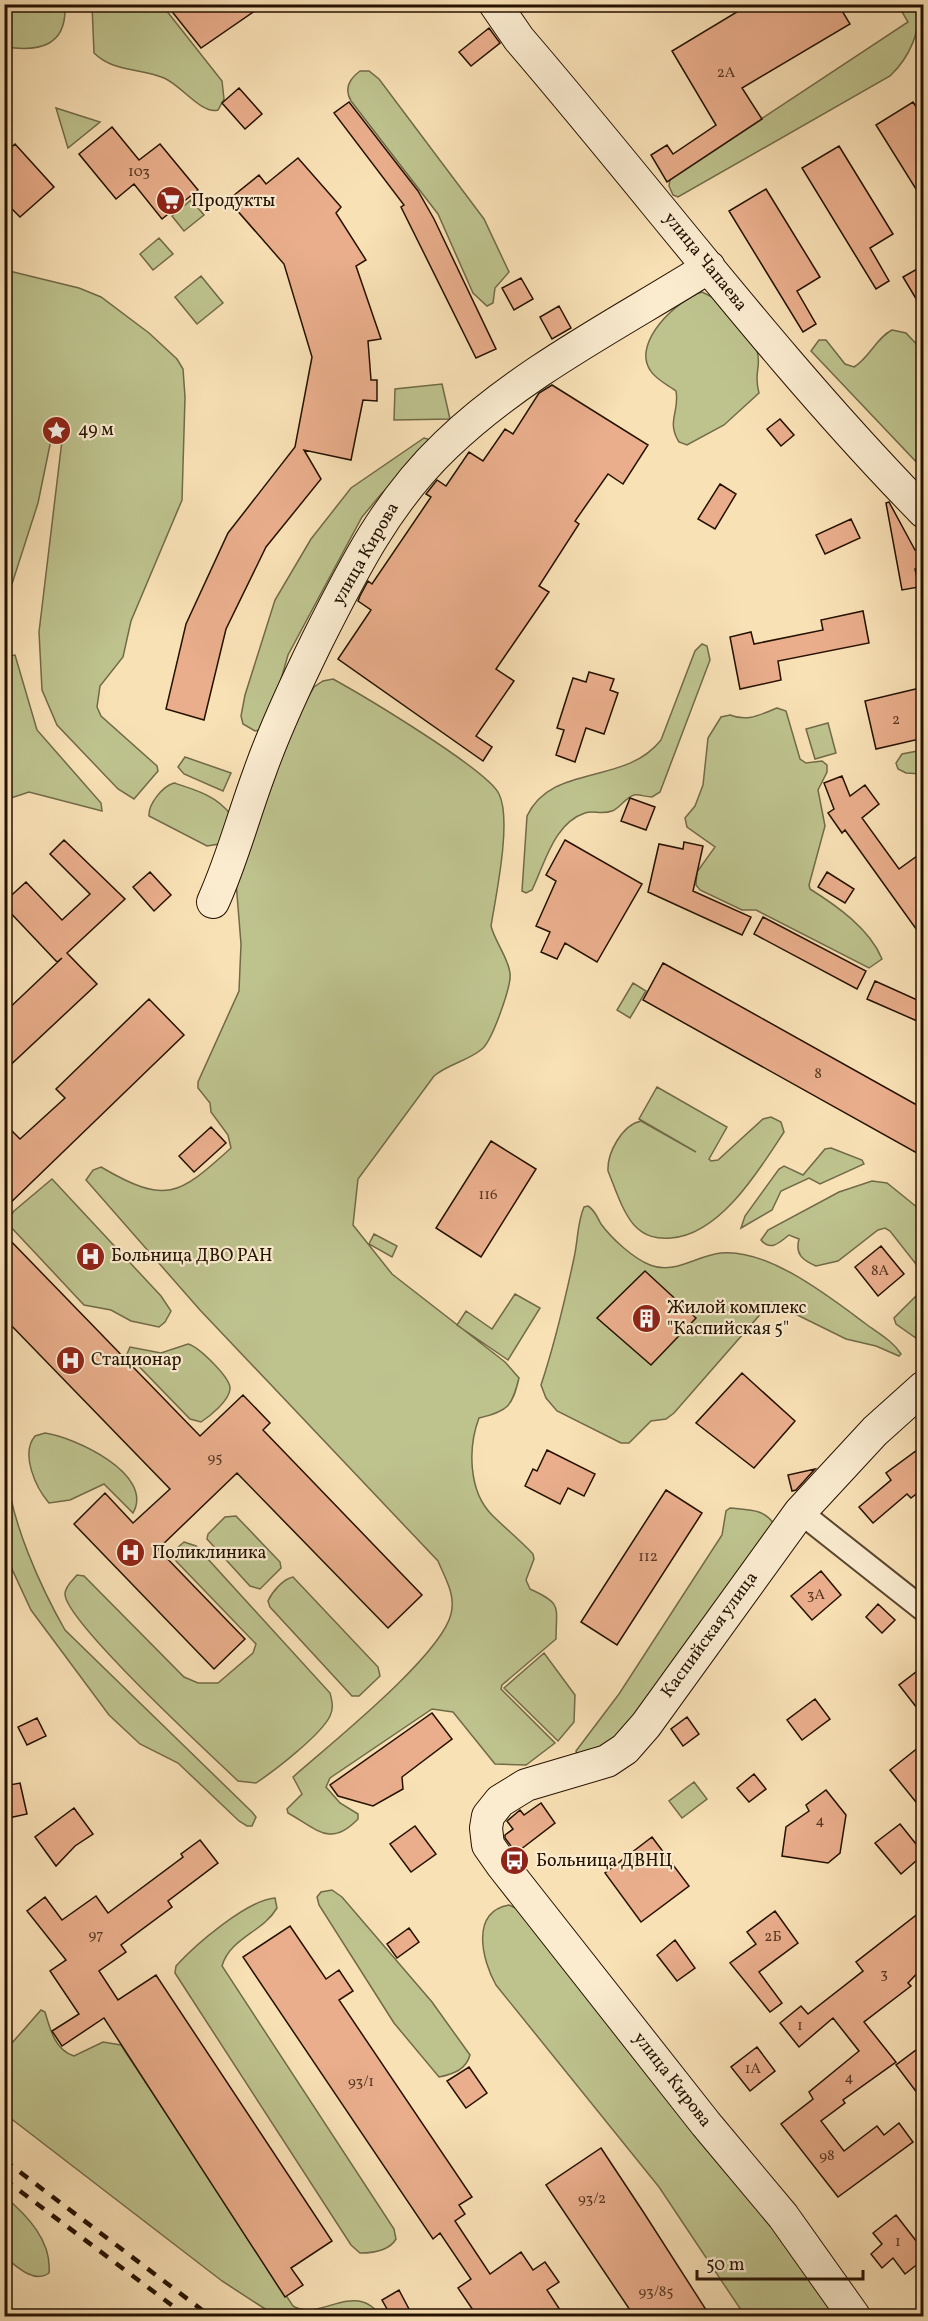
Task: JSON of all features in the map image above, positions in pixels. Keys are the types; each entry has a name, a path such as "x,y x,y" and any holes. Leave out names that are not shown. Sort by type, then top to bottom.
{"street":[{"name":"улица Чапаева","path":"495,4 519,39 822,404 924,512"},
{"name":"улица Кирова","path":"213,902 228,868 259,772 295,687 353,569 379,524 398,498 445,446 489,407 537,373 709,267"},
{"name":"Каспийская улица","path":"488,1845 488,1816 513,1791 595,1766 625,1749 646,1725 800,1512 875,1431 924,1388"},
{"path":"800,1512 924,1610"},
{"name":"улица Кирова","path":"488,1845 706,2124 805,2244 854,2316"}],"green space":[{"path":"4,5 65,5 61,30 56,38 40,47 5,47"},
{"path":"92,5 162,5 222,81 224,99 218,110 205,108 198,104 164,78 118,67 101,59 94,53"},
{"path":"898,5 915,5 916,34 903,61 890,76 678,197 673,195 669,186 670,179 908,22"},
{"path":"360,71 369,71 379,79 484,219 509,272 495,288 493,303 487,306 473,293 438,214 351,101 348,92 349,84"},
{"path":"56,108 100,122 68,148"},
{"path":"191,200 204,215 184,231 172,216"},
{"path":"159,238 173,254 153,270 140,254"},
{"path":"5,270 79,288 101,297 149,333 177,359 183,369 185,397 182,500 131,621 123,657 100,686 97,707 101,716 157,766 158,771 134,799 118,789 57,725 42,690 39,632 63,432 58,427 53,430 38,503 12,584 5,586"},
{"path":"201,276 223,303 197,324 175,297"},
{"path":"702,292 712,297 757,351 759,393 724,425 687,445 679,442 675,435 673,422 676,391 658,379 650,370 646,359 647,347 652,335 670,313 692,296"},
{"path":"892,330 906,333 923,351 923,469 811,351 819,340 826,340 845,364 854,367 886,333"},
{"path":"442,384 450,419 394,420 395,389"},
{"path":"424,438 431,440 430,448 382,493 362,517 288,655 271,714 263,729 255,731 243,724 241,716 245,695 275,600 311,539 351,488"},
{"path":"702,644 707,646 710,660 660,792 652,797 634,795 612,811 588,812 574,818 565,825 552,845 532,890 526,893 522,891 527,816 538,799 553,788 571,781 628,764 646,754 661,740 695,651"},
{"path":"15,655 37,730 101,803 102,811 29,792 5,800 5,657"},
{"path":"333,679 370,700 472,768 499,794 503,806 504,839 491,926 510,973 508,989 500,1012 491,1035 482,1049 434,1076 358,1179 353,1225 392,1274 505,1362 519,1378 511,1402 503,1410 479,1418 473,1442 474,1481 478,1494 492,1515 533,1554 534,1559 526,1580 530,1589 553,1603 557,1619 556,1639 502,1685 501,1689 555,1743 526,1765 495,1764 453,1712 432,1709 330,1778 326,1787 340,1803 358,1814 358,1819 348,1828 331,1834 316,1830 288,1813 287,1809 302,1794 293,1777 382,1699 427,1653 443,1632 451,1614 452,1600 449,1587 438,1561 200,1310 86,1180 93,1170 101,1167 141,1187 170,1190 197,1177 231,1148 228,1135 211,1112 210,1103 198,1088 198,1082 239,991 241,944 236,882 292,726 314,687 323,681"},
{"path":"777,708 786,711 800,759 806,763 822,761 827,765 827,772 818,790 825,826 809,885 810,889 852,919 877,948 882,959 869,968 756,910 742,910 700,890 696,885 697,872 715,847 687,827 685,818 695,806 703,785 708,738 721,717 730,715 748,718"},
{"path":"828,723 836,753 815,759 806,729"},
{"path":"923,750 923,774 906,773 898,769 896,763 902,754"},
{"path":"185,757 231,773 223,791 184,774 178,767"},
{"path":"174,783 213,798 231,815 219,844 207,846 149,816 151,806 157,796"},
{"path":"633,983 646,991 630,1018 617,1010"},
{"path":"657,1087 727,1127 709,1159 711,1161 718,1160 763,1119 771,1117 781,1122 784,1132 751,1181 722,1213 689,1234 671,1238 651,1236 634,1225 622,1206 608,1171 610,1156 617,1141 628,1128 641,1121 696,1152 639,1119"},
{"path":"831,1148 862,1160 864,1164 820,1184 809,1178 781,1191 772,1210 741,1228 745,1216 779,1169 784,1166 803,1175 825,1149"},
{"path":"52,1179 161,1296 171,1311 159,1327 131,1321 111,1310 84,1305 9,1225 7,1221 14,1211"},
{"path":"872,1181 887,1183 923,1212 923,1273 890,1231 885,1228 878,1230 838,1261 816,1266 799,1253 799,1239 789,1235 772,1246 761,1240 768,1230 839,1192"},
{"path":"588,1206 617,1242 650,1265 668,1268 721,1253 759,1258 778,1266 817,1289 885,1338 901,1354 899,1356 876,1346 846,1339 771,1302 674,1413 666,1419 651,1421 629,1443 621,1443 557,1411 546,1398 541,1385 563,1306 580,1219 584,1207"},
{"path":"374,1234 397,1246 392,1257 369,1244"},
{"path":"923,1289 923,1343 896,1324 894,1318"},
{"path":"515,1294 540,1308 508,1360 457,1325 466,1311 492,1329"},
{"path":"188,1344 214,1364 229,1384 230,1389 223,1403 201,1422 190,1419 127,1354 130,1347 161,1353"},
{"path":"5,1394 9,1414 7,1471 14,1511 37,1574 65,1630 252,1812 256,1817 252,1826 239,1821 178,1763 140,1744 109,1715 31,1610 5,1554"},
{"path":"45,1433 91,1450 122,1472 133,1485 137,1499 133,1513 104,1484 70,1500 49,1503 39,1489 29,1461 31,1443 35,1436"},
{"path":"730,1508 762,1513 776,1527 613,1745 577,1755 576,1751 619,1694 722,1535 726,1511"},
{"path":"236,1516 280,1562 281,1568 260,1589 250,1586 207,1539 208,1534 225,1517"},
{"path":"184,1542 196,1546 330,1693 332,1710 325,1724 296,1752 256,1783 238,1781 171,1718 88,1631 71,1609 65,1594 77,1575 84,1576 184,1677 198,1683 218,1683 253,1653 256,1644 176,1561 177,1548"},
{"path":"293,1577 378,1667 380,1676 359,1696 352,1696 270,1607 268,1601 275,1590 285,1580"},
{"path":"544,1653 575,1695 574,1722 558,1741 504,1688"},
{"path":"694,1782 707,1799 682,1818 669,1801"},
{"path":"332,1890 342,1897 432,2002 470,2055 462,2068 439,2077 394,2023 319,1905 317,1897 321,1892"},
{"path":"275,1898 277,1908 271,1916 232,1948 222,1966 394,2229 396,2239 381,2250 360,2253 351,2245 175,1973 176,1966 222,1925 250,1907"},
{"path":"509,1905 524,1912 786,2241 840,2316 745,2316 659,2187 496,1985 484,1951 484,1927 489,1917 497,1909"},
{"path":"41,2010 45,2012 51,2032 58,2044 74,2056 103,2042 121,2045 293,2306 310,2310 345,2302 363,2302 369,2304 382,2316 276,2316 222,2281 5,2114 4,2052"},
{"path":"4,2196 29,2220 42,2240 49,2261 49,2273 43,2276 31,2275 5,2257"}],"building":[{"path":"166,4 265,4 201,48"},
{"path":"750,4 838,4 850,24 742,88 762,119 667,182 651,155 667,145 673,154 716,125 672,51"},
{"path":"489,28 500,43 471,66 459,52"},
{"path":"239,88 262,114 245,129 222,103"},
{"path":"349,102 418,191 434,219 496,349 476,358 401,207 404,205 334,113"},
{"path":"913,102 924,119 924,202 876,125"},
{"path":"112,127 139,160 160,144 198,190 162,219 134,184 116,199 79,154"},
{"path":"15,144 54,187 20,217 4,201 4,154"},
{"path":"839,146 893,234 870,248 889,281 876,289 802,168"},
{"path":"298,158 341,207 336,213 366,260 356,266 381,339 368,341 371,380 377,380 377,401 363,400 351,460 304,450 321,479 266,547 226,629 204,720 166,709 186,624 228,533 295,447 312,357 284,264 228,200 259,175 266,184"},
{"path":"766,189 820,277 797,291 816,324 803,332 729,211"},
{"path":"924,265 924,312 903,277"},
{"path":"521,278 533,299 514,310 502,288"},
{"path":"559,306 571,328 552,339 540,317"},
{"path":"552,385 648,445 623,484 608,474 575,521 579,524 539,586 549,592 496,669 514,681 476,736 492,747 483,761 338,659 371,610 358,601 368,581 372,584 431,497 426,494 437,480 446,486 469,452 483,461 505,429 513,434 539,393"},
{"path":"780,419 794,435 781,446 767,429"},
{"path":"720,484 736,494 715,529 698,519"},
{"path":"889,502 915,550 924,548 924,567 915,569 919,587 902,590 886,503"},
{"path":"851,519 860,538 825,554 816,535"},
{"path":"863,611 869,643 778,661 781,680 740,689 730,637 751,632 754,644 823,630 821,620"},
{"path":"589,672 614,679 610,690 618,693 604,734 586,728 575,762 556,755 564,730 557,728 573,678 586,682"},
{"path":"924,687 924,738 876,749 865,701"},
{"path":"842,776 850,796 865,785 879,804 862,818 899,869 924,851 924,940 845,830 842,833 828,813 834,809 824,783"},
{"path":"630,798 655,807 646,830 621,821"},
{"path":"64,840 125,899 67,953 97,984 4,1071 4,1013 62,958 57,962 4,906 4,902 26,882 62,920 90,894 50,854"},
{"path":"565,840 642,884 597,962 565,943 557,959 541,952 550,932 536,926 556,881 546,875"},
{"path":"684,842 703,846 693,891 751,917 742,935 648,892 659,844 683,849"},
{"path":"150,872 171,895 154,911 133,887"},
{"path":"827,872 854,889 845,903 818,887"},
{"path":"763,917 866,971 857,989 754,934"},
{"path":"663,963 924,1109 924,1157 643,1000"},
{"path":"875,981 924,1003 924,1024 867,999"},
{"path":"149,999 184,1035 4,1209 4,1123 20,1139 65,1098 56,1089"},
{"path":"211,1127 226,1143 194,1172 179,1156"},
{"path":"491,1141 536,1169 481,1257 436,1228"},
{"path":"4,1234 200,1436 243,1395 270,1423 263,1430 422,1595 388,1628 237,1473 158,1549 245,1639 214,1669 74,1524 105,1493 133,1523 170,1489 4,1318"},
{"path":"881,1246 904,1274 878,1296 855,1267"},
{"name":"Жилой комплекс \"Каспийская 5\"","path":"645,1271 696,1318 651,1365 597,1318"},
{"path":"742,1373 795,1421 754,1468 696,1423"},
{"path":"924,1445 924,1488 911,1498 907,1494 873,1523 859,1507 891,1480 886,1473"},
{"path":"547,1450 595,1474 584,1496 568,1488 560,1504 525,1486 533,1469 537,1471"},
{"path":"815,1469 796,1490 792,1491 788,1475"},
{"path":"666,1490 702,1513 617,1645 581,1622"},
{"path":"821,1571 841,1595 812,1620 791,1596"},
{"path":"878,1604 895,1620 882,1633 866,1617"},
{"path":"916,1672 924,1681 924,1717 899,1685"},
{"path":"815,1699 830,1719 802,1740 787,1720"},
{"path":"432,1713 452,1739 402,1777 403,1789 373,1806 338,1796 330,1785"},
{"path":"687,1717 699,1734 683,1746 671,1729"},
{"path":"37,1718 46,1736 27,1745 18,1727"},
{"path":"924,1743 924,1812 890,1770"},
{"path":"754,1774 766,1789 749,1802 737,1788"},
{"path":"20,1783 27,1814 4,1819 4,1786"},
{"path":"826,1790 846,1815 840,1853 828,1863 782,1856 786,1827 809,1811 806,1805"},
{"path":"541,1803 555,1823 516,1853 505,1838 505,1835 513,1829 507,1821 520,1810 524,1815"},
{"path":"74,1808 93,1834 75,1846 56,1866 35,1837"},
{"path":"900,1824 924,1854 901,1874 875,1843"},
{"path":"415,1826 436,1854 411,1872 390,1844"},
{"path":"652,1837 689,1886 641,1922 605,1873"},
{"path":"200,1840 218,1863 168,1901 172,1907 121,1945 126,1952 99,1971 118,2000 156,1975 332,2241 291,2268 303,2285 285,2297 104,2018 62,2046 52,2031 79,2014 50,1971 66,1960 27,1911 45,1897 62,1920 96,1896 108,1913 183,1857 181,1854"},
{"path":"924,1909 924,1966 908,1983 911,1986 864,2022 896,2062 843,2100 845,2103 821,2121 844,2151 877,2126 884,2135 899,2123 913,2142 838,2197 781,2124 813,2099 809,2092 859,2051 833,2018 799,2047 780,2023 801,2006 808,2014 863,1971 856,1962"},
{"path":"775,1911 798,1943 759,1972 782,2003 770,2012 730,1963 756,1944 747,1932"},
{"path":"290,1926 326,1979 339,1970 353,1991 339,2000 472,2197 459,2205 465,2214 455,2221 490,2274 521,2252 533,2270 545,2262 559,2282 547,2290 564,2316 477,2316 458,2288 471,2279 440,2233 433,2239 243,1957"},
{"path":"409,1928 419,1942 397,1958 387,1944"},
{"path":"675,1940 695,1968 677,1981 657,1955"},
{"path":"924,2044 924,2102 896,2065"},
{"path":"757,2047 775,2071 750,2091 731,2067"},
{"path":"469,2067 487,2093 466,2108 447,2081"},
{"path":"601,2148 710,2316 634,2316 546,2185"},
{"path":"896,2215 924,2251 924,2259 905,2274 893,2258 882,2268 871,2254 882,2244 873,2233"},
{"path":"399,2290 410,2311 401,2316 391,2316 382,2300"}],"railway":[{"path":"4,2160 210,2316"},
{"path":"4,2179 186,2316"}],"place":[{"name":"Продукты","path":"170,201"},
{"name":"49 м","path":"57,430"},
{"name":"Больница ДВО РАН","path":"90,1256"},
{"name":"Жилой комплекс \"Каспийская 5\"","path":"646,1318"},
{"name":"Стационар","path":"70,1360"},
{"name":"Поликлиника","path":"131,1553"},
{"name":"Больница ДВНЦ","path":"515,1861"}]}
